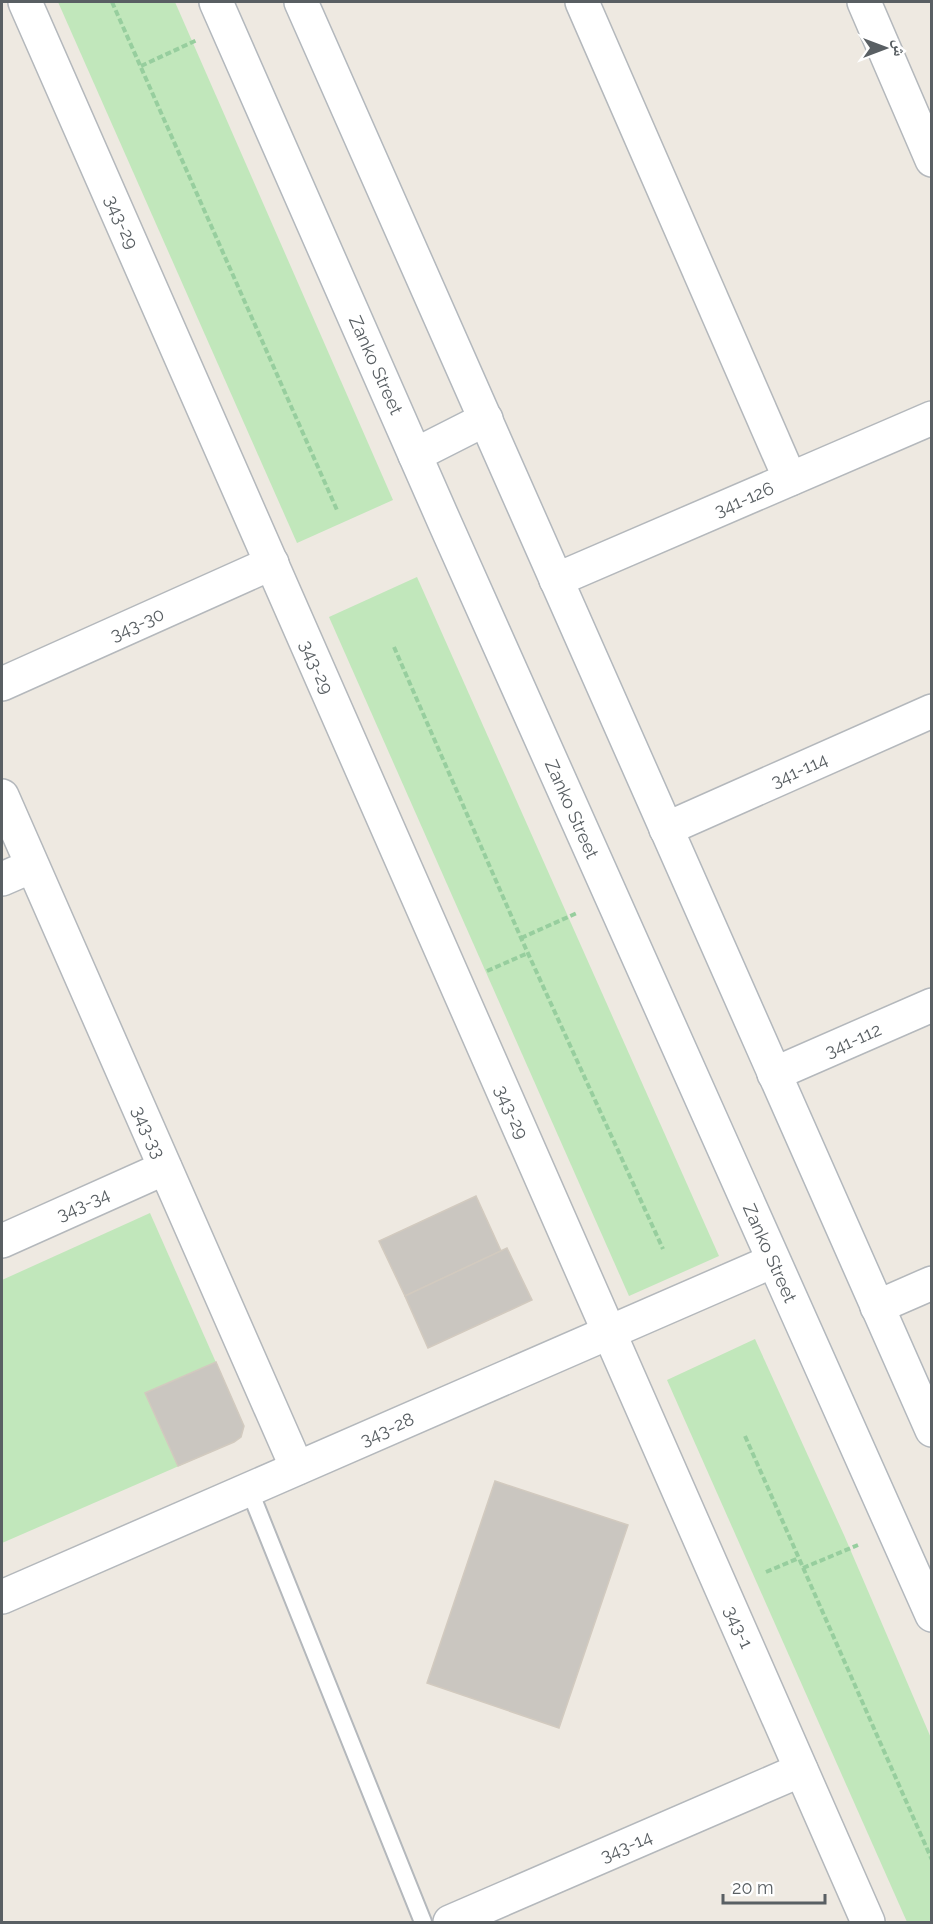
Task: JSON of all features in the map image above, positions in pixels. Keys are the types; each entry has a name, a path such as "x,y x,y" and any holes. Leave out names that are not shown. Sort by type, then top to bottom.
{"street":[{"name":"343-29","path":"25,2 609,1332"},
{"name":"Zanko Street","path":"216,2 932,1616"},
{"path":"301,2 932,1430"},
{"path":"582,2 790,479"},
{"path":"864,2 932,160"},
{"name":"341-126","path":"556,580 932,418"},
{"path":"415,455 486,419"},
{"name":"343-30","path":"2,684 272,563"},
{"name":"341-114","path":"666,829 932,711"},
{"name":"343-33","path":"2,796 297,1468"},
{"path":"2,879 32,866"},
{"name":"341-112","path":"774,1074 932,1005"},
{"name":"343-34","path":"2,1241 165,1168"},
{"name":"343-28","path":"2,1597 773,1261"},
{"path":"877,1307 932,1282"},
{"name":"343-1","path":"609,1332 868,1923"},
{"name":"343-14","path":"450,1923 498,1913 801,1770"}],"lane":[{"path":"249,1489 423,1923"}],"path":[{"path":"112,2 337,510"},
{"path":"141,66 198,40"},
{"path":"394,647 521,938 663,1249"},
{"path":"521,938 577,913"},
{"path":"485,972 528,953"},
{"path":"745,1436 932,1860"},
{"path":"803,1568 858,1545"},
{"path":"766,1572 799,1558"}],"green space":[{"path":"58,2 175,2 393,500 297,543"},
{"path":"417,577 719,1256 629,1296 329,617"},
{"path":"150,1213 244,1426 241,1437 2,1543 2,1280"},
{"path":"755,1339 844,1535 931,1738 931,1922 907,1922 667,1380"}],"building":[{"path":"476,1196 501,1251 405,1296 379,1241"},
{"path":"507,1248 532,1300 428,1348 405,1296"},
{"path":"216,1362 244,1426 241,1437 178,1466 145,1393"},
{"path":"495,1481 628,1525 559,1728 427,1683"}]}
